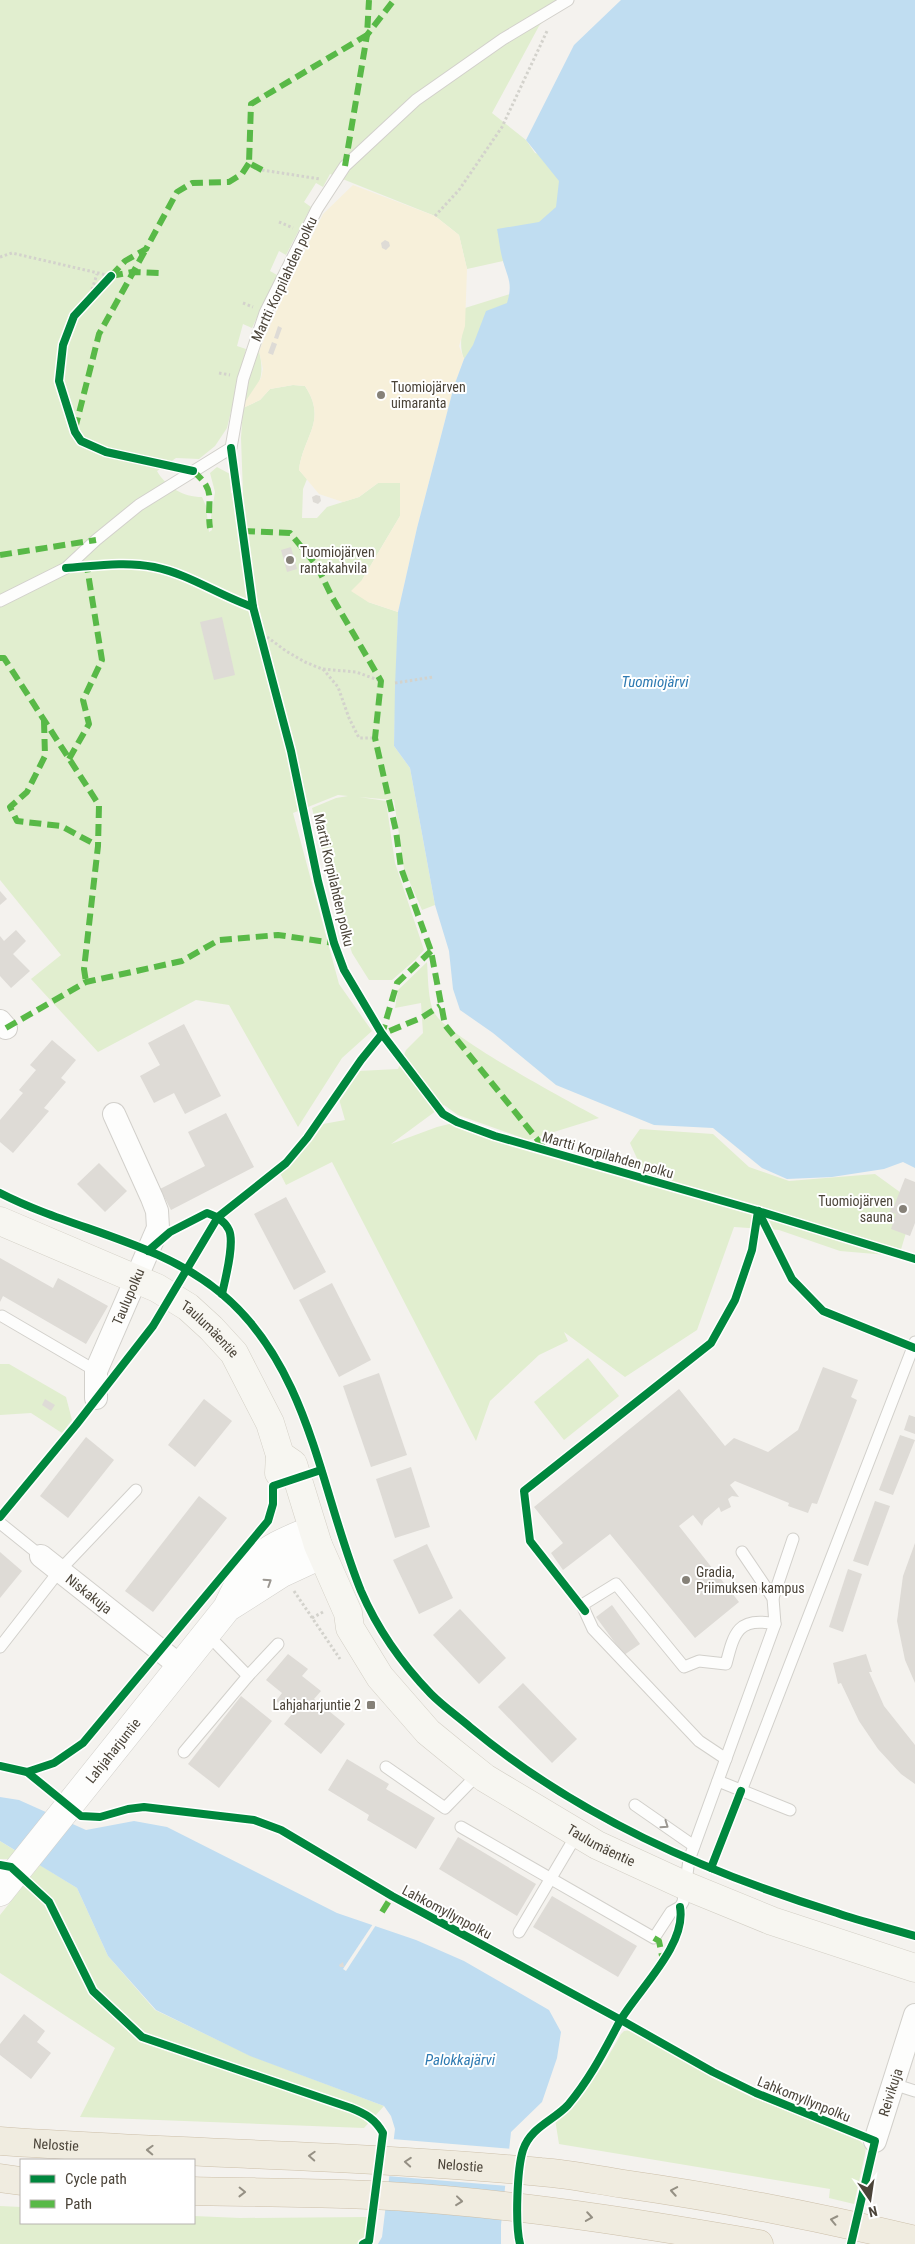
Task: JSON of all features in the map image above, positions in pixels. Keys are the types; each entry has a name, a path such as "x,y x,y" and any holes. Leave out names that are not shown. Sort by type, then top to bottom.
{"highway":[{"name":"Nelostie","path":"0,2141 110,2149 361,2158 544,2172 669,2190 815,2217 915,2240"},
{"path":"0,2178 20,2181"},
{"path":"195,2191 358,2194 442,2200 540,2210 760,2244"}],"main road":[{"name":"Taulumäentie","path":"0,1221 157,1288 188,1307 234,1353 270,1423 280,1455 293,1464 309,1547 348,1613 350,1628 380,1677 422,1725 479,1772 577,1834 684,1885 772,1921 915,1968"}],"street":[{"name":"Taulupolku","path":"96,1398 96,1370 158,1228 157,1211 114,1114"},
{"name":"Lahjaharjuntie","path":"0,1892 179,1665 227,1608 243,1573 269,1548 309,1547"},
{"name":"Niskakuja","path":"41,1556 179,1665"},
{"name":"Reivikuja","path":"875,2141 914,2022"}],"lane":[{"name":"Martti Korpilahden polku","path":"0,601 66,568 96,540 140,504 231,448 243,379 265,313 317,209 344,166 416,100 503,39 564,3"},
{"path":"2,1316 96,1370"},
{"path":"741,1791 915,1342"},
{"path":"0,1646 60,1570 136,1490"},
{"name":"Niskakuja","path":"0,1523 41,1556"},
{"path":"461,1827 654,1938 671,1912 680,1907 694,1846 775,1624 773,1598 794,1539"},
{"path":"742,1552 773,1598"},
{"path":"726,1759 699,1741 593,1629 582,1605 616,1584 684,1666 699,1661 726,1664 733,1636 744,1624 760,1621 775,1624"},
{"path":"206,1633 248,1676"},
{"path":"184,1752 248,1676 278,1644"},
{"path":"386,1768 445,1808 479,1772"},
{"path":"718,1781 790,1810"},
{"path":"635,1805 694,1846"},
{"path":"519,1932 577,1834"},
{"path":"893,2084 915,2091"}],"path":[{"path":"434,216 459,190 502,127 564,3"},
{"path":"262,170 301,177 316,177 332,185"},
{"path":"0,257 12,253 111,276"},
{"path":"87,302 97,274"},
{"path":"87,302 111,276"},
{"path":"258,627 264,649"},
{"path":"258,627 286,652 322,669 356,672 381,682"},
{"path":"322,669 338,687 349,718 359,738 375,738"},
{"path":"395,683 433,677"}],"green space":[{"path":"0,0 561,0 539,26 492,113 526,140 535,153 652,184 474,345 464,359 461,340 465,308 510,294 511,281 503,261 467,269 459,235 435,216 330,174 323,187 316,183 304,202 311,207 286,255 279,251 270,271 277,275 252,328 243,324 237,346 246,349 227,428 215,446 199,459 176,458 157,471 165,482 176,490 195,497 202,497 206,506 209,532 212,530 211,517 215,492 210,473 217,467 230,474 231,493 243,494 241,438 243,408 260,400 270,389 293,385 305,386 312,398 314,409 312,428 301,458 299,470 307,479 303,489 302,518 317,518 327,507 359,497 378,483 400,483 400,516 362,580 368,602 398,612 394,746 410,768 435,905 422,910 404,869 394,800 359,797 386,801 395,863 424,950 392,980 369,980 352,953 327,869 312,808 336,798 348,796 338,795 293,813 339,984 372,1031 342,1058 298,1127 229,1005 196,1000 98,1052 31,979 61,955 0,880"},
{"path":"259,351 261,360 260,380 254,392 243,405 250,370"},
{"path":"427,962 432,1007 443,1023 509,1068 599,1118 528,1140 458,1115 444,1105 391,1144 437,1127 457,1122 650,1187 630,1143 640,1129 713,1134 749,1167 789,1181 875,1174 915,1203 899,1256 840,1251 779,1230 734,1227 697,1330 625,1377 564,1332 568,1341 539,1355 490,1401 476,1441 332,1162 286,1185 280,1173 323,1124 345,1120 339,1099 358,1071 398,1069 406,1050 423,1033 421,1003 395,1008 398,990"},
{"path":"588,1358 619,1396 564,1440 534,1402"},
{"path":"0,1364 9,1364 66,1397 72,1420 62,1433 31,1413 0,1415"},
{"path":"0,1841 16,1851 9,1859 0,1859"},
{"path":"40,1865 77,1888 108,1956 155,2010 249,2055 384,2106 364,2128 80,2117 115,2048 0,1973 0,1915"},
{"path":"631,2030 752,2097 860,2141 866,2147 854,2204 829,2198 830,2189 559,2144 555,2119 584,2091 621,2034 624,2031"},
{"path":"0,2206 20,2207 20,2224 195,2224 195,2216 240,2218 367,2217 373,2244 0,2244"}],"sand":[{"name":"Tuomiojärven uimaranta","path":"353,185 435,216 459,235 467,269 465,326 459,346 464,359 454,386 417,528 398,612 368,602 351,591 362,580 400,516 400,483 378,483 359,497 343,502 319,494 299,470 314,419 312,398 305,386 293,385 270,389 260,400 243,408 243,405 261,378 263,369 259,351 323,214"}],"water":[{"name":"Tuomiojärvi","path":"621,0 915,0 915,1168 903,1162 884,1169 832,1177 787,1179 762,1168 713,1128 654,1125 556,1085 493,1033 460,1010 453,989 449,951 435,905 410,768 394,746 398,612 417,528 454,386 486,311 507,303 510,291 509,281 497,229 539,222 556,207 559,181 526,140 574,45"},
{"name":"Palokkajärvi","path":"0,1797 19,1800 86,1830 134,1821 167,1827 337,1913 416,1940 464,1961 549,2010 561,2032 557,2058 542,2102 511,2132 501,2225 501,2244 378,2244 382,2237 395,2129 391,2116 384,2106 250,2056 156,2010 108,1956 77,1888 0,1841"}],"pier":[{"path":"373,1924 376,1925 346,1971 343,1969"},
{"path":"392,2139 512,2149 508,2186 387,2176"}],"building":[{"path":"385,240 389,242 390,246 386,250 382,248 381,243"},
{"path":"278,326 282,328 278,339 274,338"},
{"path":"272,342 277,344 273,355 268,353"},
{"path":"320,496 321,501 318,504 313,502 312,497"},
{"path":"291,547 297,569 287,572 281,550"},
{"path":"222,617 235,675 214,680 200,622"},
{"path":"0,891 7,899 0,905"},
{"path":"16,930 26,941 13,954 30,971 11,988 0,976 0,936 4,941"},
{"path":"184,1024 221,1096 185,1114 174,1093 154,1103 140,1076 160,1065 148,1043"},
{"path":"52,1040 76,1060 61,1078 66,1082 44,1108 49,1111 13,1153 0,1142 0,1120 23,1093 19,1090 36,1070 30,1065"},
{"path":"226,1113 254,1167 171,1210 160,1189 205,1166 188,1132"},
{"path":"99,1163 127,1191 105,1212 77,1184"},
{"name":"Tuomiojärven sauna","path":"905,1178 915,1182 915,1223 910,1236 891,1229 896,1214 890,1212"},
{"path":"286,1197 326,1272 294,1290 254,1214"},
{"path":"0,1258 53,1288 58,1278 108,1306 86,1344 3,1296 0,1302"},
{"path":"332,1283 371,1360 339,1377 299,1300"},
{"path":"823,1367 858,1380 851,1397 857,1400 817,1504 812,1503 808,1513 788,1506 789,1503 735,1481 730,1485 739,1497 732,1496 728,1499 731,1507 721,1512 719,1507 704,1520 702,1526 693,1515 679,1526 739,1602 695,1638 610,1534 563,1570 551,1553 563,1543 534,1507 679,1389 725,1446 734,1438 768,1452 798,1430"},
{"path":"379,1373 407,1455 371,1467 343,1386"},
{"path":"45,1399 55,1405 51,1411 42,1405"},
{"path":"204,1399 232,1421 195,1467 168,1445"},
{"path":"909,1415 915,1417 915,1434 904,1430"},
{"path":"900,1435 915,1440 893,1495 879,1490"},
{"path":"86,1437 114,1460 68,1518 40,1496"},
{"path":"411,1467 430,1527 395,1538 376,1479"},
{"path":"199,1496 227,1518 153,1612 125,1591"},
{"path":"875,1501 890,1506 868,1566 853,1561"},
{"path":"915,1543 915,1683 905,1660 897,1621 903,1576"},
{"path":"427,1544 453,1598 419,1614 393,1560"},
{"path":"0,1552 22,1571 0,1598"},
{"path":"848,1569 862,1574 843,1632 829,1627"},
{"path":"612,1605 640,1644 624,1655 596,1617"},
{"path":"460,1609 506,1658 479,1684 433,1635"},
{"path":"288,1654 308,1669 302,1676 321,1691 314,1699 345,1724 321,1754 284,1724 292,1714 276,1701 282,1693 266,1680"},
{"path":"866,1654 872,1672 869,1672 884,1706 915,1745 915,1784 901,1774 878,1749 859,1721 841,1683 838,1684 833,1663"},
{"path":"523,1683 577,1739 552,1763 498,1707"},
{"path":"241,1696 272,1721 219,1788 188,1764"},
{"path":"347,1759 389,1784 386,1789 435,1818 416,1849 367,1820 369,1815 328,1790"},
{"path":"458,1837 536,1884 517,1916 439,1869"},
{"path":"552,1896 637,1946 618,1977 533,1927"},
{"path":"24,2014 45,2031 37,2042 51,2053 31,2079 0,2055 0,2044"}],"marked path":[{"path":"262,170 249,163 251,104 367,35 369,0"},
{"path":"345,166 367,35 394,0"},
{"path":"111,276 125,261 146,249 177,192 192,183 229,182 242,174 249,163"},
{"path":"75,429 99,334 146,249"},
{"path":"111,276 132,272 159,273"},
{"path":"193,471 201,478 208,491 210,528"},
{"path":"243,531 290,533 317,566 332,597 381,681 375,738 396,831 401,868 431,951 445,1025 545,1149"},
{"path":"0,555 96,540"},
{"path":"69,759 89,724 83,700 102,660 87,567"},
{"path":"0,658 4,658 99,805 98,846 84,969 86,982"},
{"path":"44,721 45,756 27,792 10,807 17,821 61,826 98,846"},
{"path":"6,1028 86,982 182,961 219,940 278,935 334,943"},
{"path":"431,951 397,983 382,1034 421,1018 440,1006"},
{"path":"382,1912 392,1896"},
{"path":"654,1938 659,1941 663,1961"}],"cycle path":[{"path":"111,276 74,316 63,345 59,381 75,432 81,441 106,452 193,471"},
{"path":"231,448 253,607 291,751 318,881 334,943 344,970 382,1034 443,1114 457,1122 495,1136 758,1211 915,1259"},
{"path":"66,568 121,564 154,567 180,575 253,607"},
{"path":"0,1517 76,1425 153,1326 218,1217 286,1163 307,1138 361,1060 382,1034"},
{"path":"0,1193 28,1206 114,1237 171,1261 197,1276 222,1294 252,1324 275,1357 294,1394 309,1432 347,1552 367,1605 410,1671 450,1711 511,1759 554,1788 644,1838 691,1860 787,1897 915,1936"},
{"path":"758,1211 792,1279 823,1311 915,1348"},
{"path":"585,1611 530,1541 524,1491 711,1343 735,1300 752,1250 758,1211"},
{"path":"148,1251 170,1232 207,1213 217,1217 223,1221 231,1236 229,1262 222,1294"},
{"path":"27,1772 54,1763 83,1743 268,1521 273,1504 273,1486 321,1470"},
{"name":"Lahkomyllynpolku","path":"0,1766 27,1772 81,1816 100,1817 128,1809 144,1807 254,1820 281,1830 392,1896 713,2072 756,2093 875,2141 851,2244"},
{"path":"711,1868 741,1791"},
{"path":"0,1865 11,1867 49,1902 93,1991 142,2037 351,2108 366,2115 377,2124 383,2133 369,2241 363,2244"},
{"path":"520,2244 517,2210 518,2183 523,2150 531,2136 568,2105 590,2075 620,2021 669,1952 680,1922 680,1907"}],"place":[{"name":"Tuomiojärven uimaranta","path":"381,395"},
{"name":"Tuomiojärven rantakahvila","path":"290,560"},
{"name":"Tuomiojärven sauna","path":"903,1209"},
{"name":"Gradia, Priimuksen kampus","path":"686,1580"},
{"name":"Lahjaharjuntie 2","path":"371,1705"}]}
